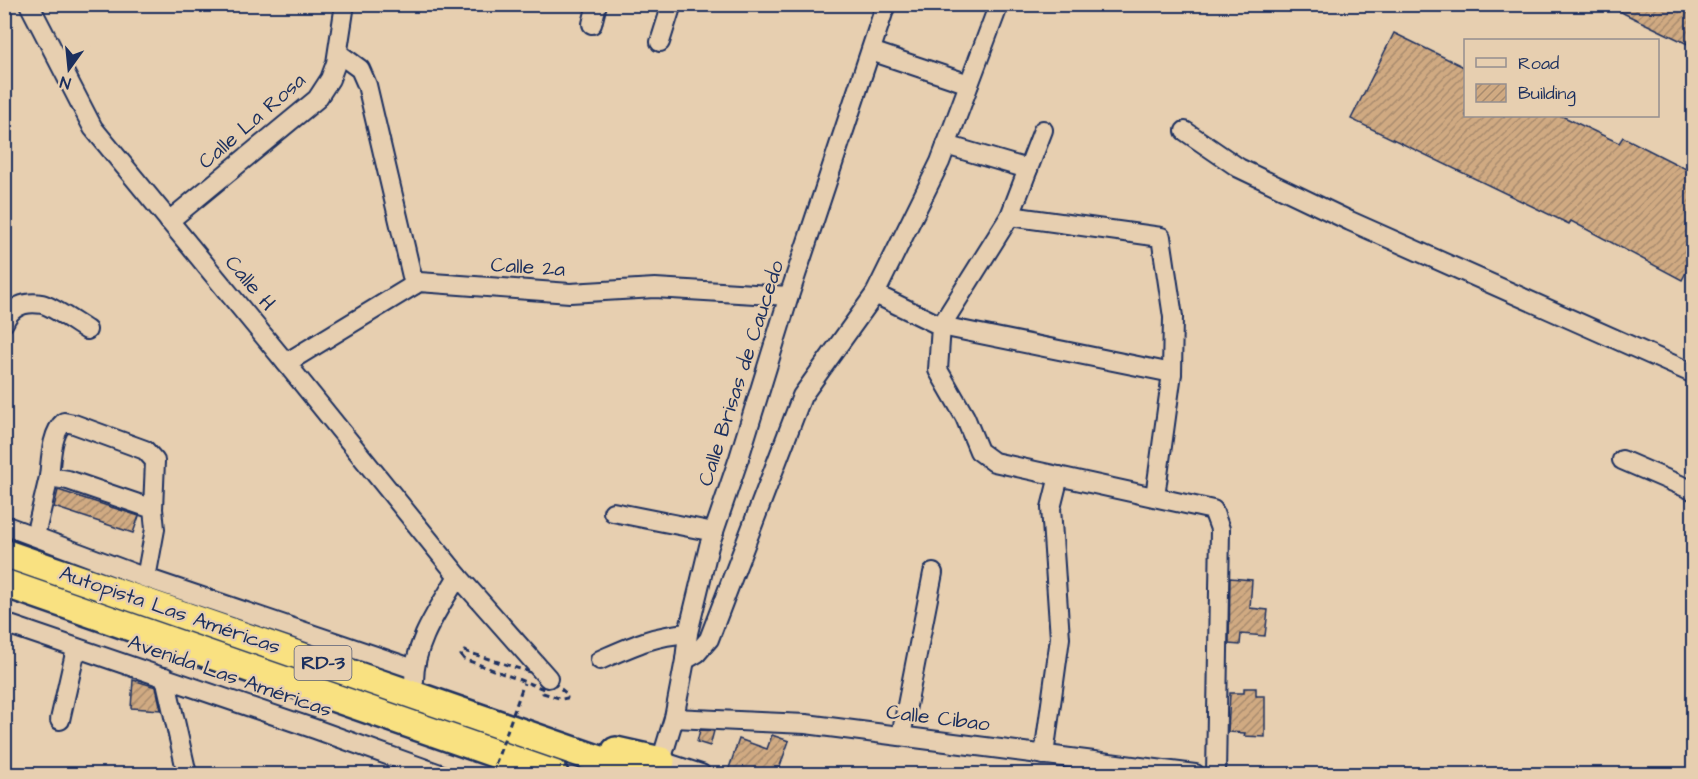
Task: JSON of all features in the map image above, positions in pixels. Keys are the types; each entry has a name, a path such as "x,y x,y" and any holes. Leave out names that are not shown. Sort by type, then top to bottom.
{"highway":[{"name":"Autopista Las Américas","path":"4,553 414,682 506,727 651,768"},
{"name":"Autopista Las Américas","path":"4,583 554,774"}],"street":[{"name":"Calle H","path":"29,4 93,128 458,576 548,678"},
{"name":"Calle La Rosa","path":"170,221 317,99 330,79 338,53 345,4"},
{"path":"592,24 597,4"},
{"path":"660,42 672,4"},
{"name":"Calle Brisas de Caucedo","path":"651,768 674,718 685,660 687,633 714,532 886,4"},
{"path":"685,660 697,653 709,639 802,396 875,294 940,162 999,4"},
{"path":"871,51 969,84"},
{"path":"338,53 360,69 367,86 414,285"},
{"path":"1043,130 1010,216 941,326 938,370 965,417 978,451 994,462 1213,510 1220,529 1216,774"},
{"path":"1185,131 1239,168 1350,221 1694,374"},
{"path":"946,145 1028,169"},
{"path":"1010,216 1161,237 1173,316 1172,373 1155,497"},
{"name":"Calle 2a","path":"286,363 419,282 570,293 655,288 789,296"},
{"path":"875,294 941,326 1071,355 1172,373"},
{"path":"4,323 7,314 16,306 43,304 87,330"},
{"path":"35,536 58,427 64,422 145,450 155,461 153,509 155,529 146,578"},
{"path":"1622,460 1694,491"},
{"path":"1044,755 1060,638 1051,508 1059,476"},
{"path":"49,477 68,480 153,509"},
{"path":"613,512 714,532"},
{"path":"4,525 414,682 422,640 458,576"},
{"path":"901,736 933,573"},
{"name":"Avenida Las Américas","path":"5,624 165,677 440,774"},
{"path":"600,660 646,640 687,633"},
{"path":"60,720 76,649"},
{"path":"165,677 187,774"},
{"name":"Calle Cibao","path":"674,718 806,724 1195,774"},
{"path":"651,768 701,774"}],"path":[{"path":"490,658 464,651 461,655 464,659 524,683 492,774"}],"building":[{"path":"1608,4 1694,4 1694,47 1625,14"},
{"path":"1394,33 1464,67 1464,117 1564,117 1619,143 1623,137 1694,173 1694,257 1682,280 1571,221 1569,224 1351,119"},
{"path":"58,490 139,516 133,533 54,507"},
{"path":"1230,578 1252,580 1250,608 1268,610 1265,636 1241,634 1240,645 1229,644"},
{"path":"133,680 156,687 161,710 131,708"},
{"path":"1244,688 1256,688 1256,696 1265,696 1265,737 1244,736 1245,733 1228,732 1230,693 1244,693"},
{"path":"700,730 714,731 710,746 697,742"},
{"path":"772,735 789,741 777,774 727,774 739,739 767,749"}]}
